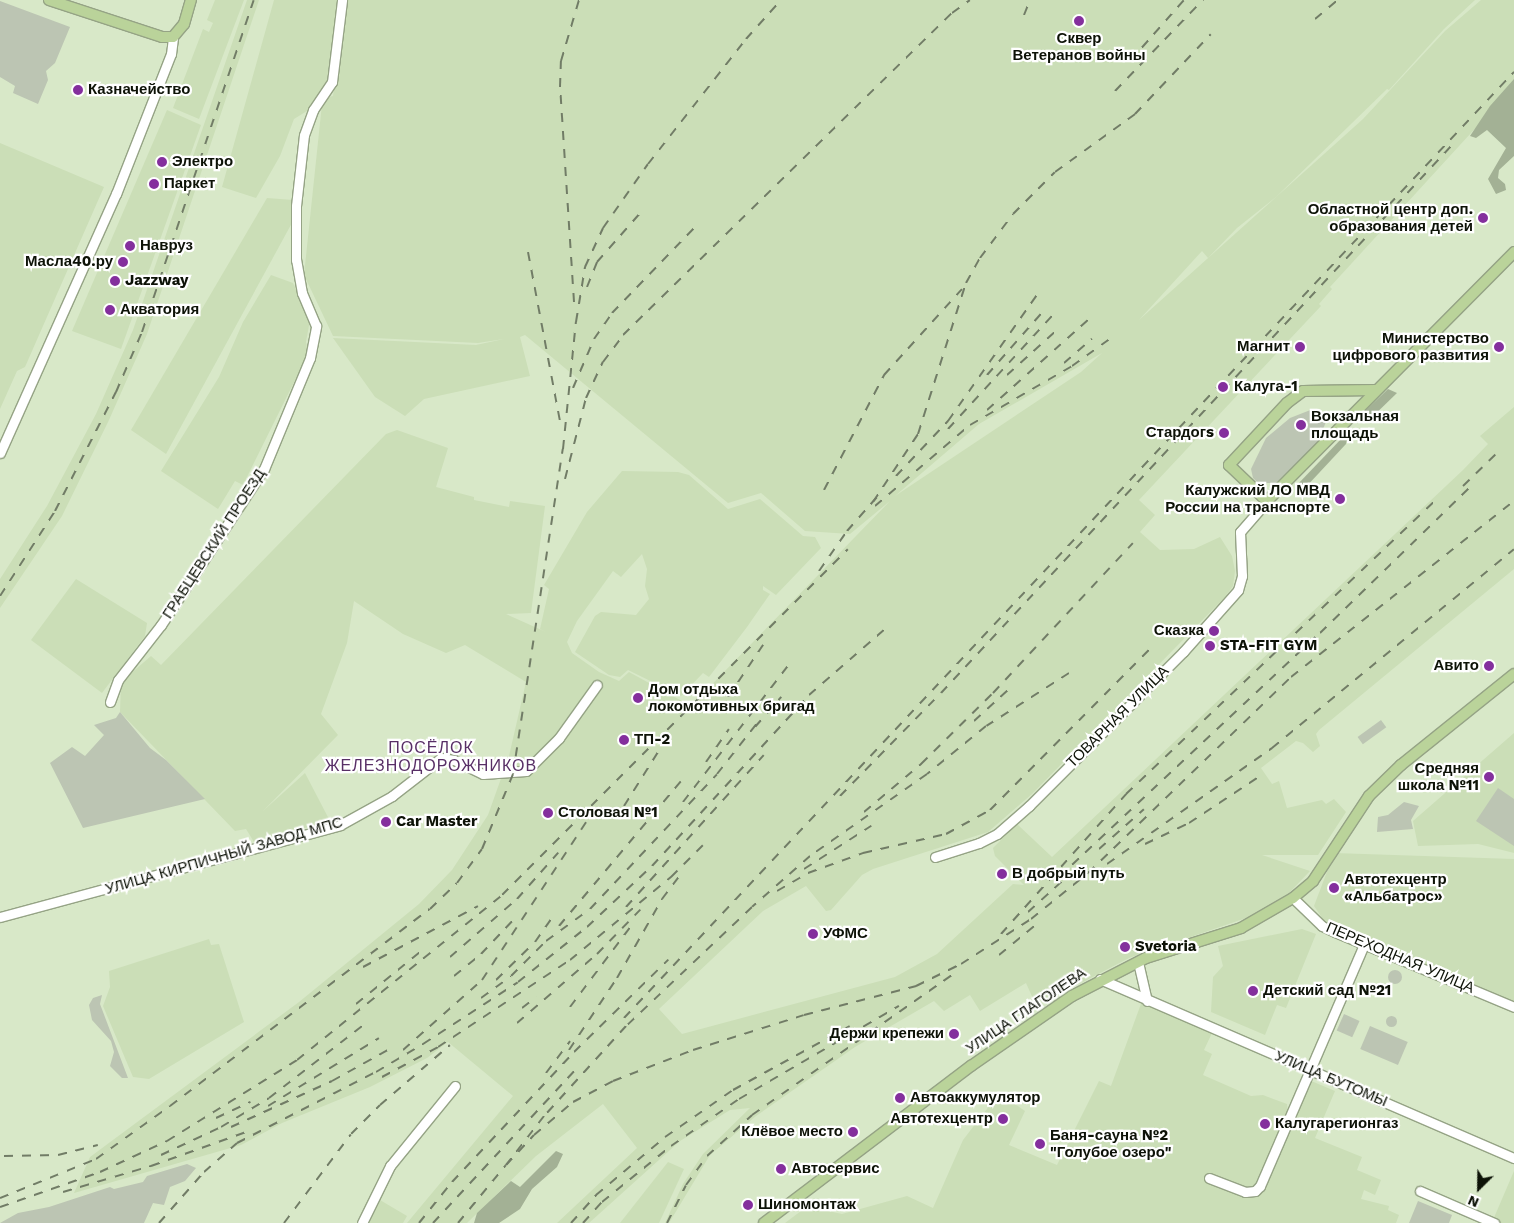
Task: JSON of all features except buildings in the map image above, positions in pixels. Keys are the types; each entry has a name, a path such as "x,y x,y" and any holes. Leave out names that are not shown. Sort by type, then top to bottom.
{"main road":[{"path":"49,0 149,35 173,37 184,24 192,0"},
{"path":"1376,390 1303,391 1287,403 1228,465 1268,501 1514,252"},
{"name":"УЛИЦА ГЛАГОЛЕВА","path":"764,1223 1006,1041 1100,979 1138,962 1242,928 1293,898 1313,881 1368,796 1401,765 1514,674"}],"street":[{"name":"ГРАБЦЕВСКИЙ ПРОЕЗД","path":"110,702 118,680 161,626 264,469 310,358 316,326 302,292 296,260 296,206 304,135 313,110 332,82 342,0"},
{"path":"0,453 116,194 171,54 173,37"},
{"name":"ТОВАРНАЯ УЛИЦА","path":"935,857 997,834 1029,806 1190,646 1240,586 1240,532 1268,501"},
{"name":"УЛИЦА КИРПИЧНЫЙ ЗАВОД МПС","path":"0,917 55,905 340,825 392,796 441,758 454,760 483,774 526,771 559,738 597,685"},
{"name":"ПЕРЕХОДНАЯ УЛИЦА","path":"1293,898 1322,926 1514,1007"},
{"path":"1209,1178 1245,1192 1255,1191 1260,1186 1364,945"},
{"path":"1138,962 1147,1001"},
{"name":"УЛИЦА БУТОМЫ","path":"1100,979 1147,1001 1514,1158"},
{"path":"362,1223 390,1166 455,1086"},
{"path":"1420,1191 1494,1223"}],"shaded area":[{"path":"215,0 244,0 199,119 173,108 203,29 209,32 213,23 207,20"},
{"path":"247,0 259,0 147,334 109,420 62,516 0,608 0,579 47,506 96,414 133,330"},
{"path":"274,0 338,0 329,81 307,111 294,119 280,156 256,198 222,187"},
{"path":"346,0 1475,0 1444,29 1389,90 1387,89 1276,197 1237,228 1208,258 1202,251 1139,320 1363,119 1445,31 1481,0 1514,0 1514,86 1330,287 1332,289 1319,304 1321,306 1139,500 1155,515 1140,532 1160,550 1194,549 1220,537 1232,556 1235,571 1233,586 1224,598 1032,794 988,832 873,869 862,875 831,910 826,911 806,886 763,911 659,1009 682,1034 895,977 937,954 1013,884 1024,885 995,856 993,848 1017,824 1052,857 1463,470 1488,444 1480,436 1514,407 1514,569 1319,730 1316,734 1320,746 1313,752 1303,743 1296,741 1261,768 1272,784 1279,781 1287,808 1322,800 1326,804 1334,799 1346,812 1318,855 1262,855 1310,871 1288,894 1252,916 1129,958 1039,1005 1035,1003 1026,983 980,1011 970,995 944,1011 934,1001 855,1047 756,1116 710,1155 669,1223 665,1223 683,1184 703,1154 750,1108 730,1110 680,1141 589,1223 557,1223 637,1148 603,1104 536,1156 467,1223 407,1223 513,1096 448,1042 427,1058 370,1087 282,1123 241,1145 74,1193 90,1157 299,1002 419,904 452,870 488,815 509,756 526,682 465,645 446,653 403,634 354,601 347,643 321,714 338,735 263,811 305,773 330,821 254,842 246,829 235,831 120,712 121,682 151,656 161,665 386,434 397,430 448,448 436,487 474,497 474,500 509,507 510,501 545,506 531,613 506,614 546,632 540,629 549,589 544,585 587,512 622,471 678,472 689,475 728,509 760,499 803,536 815,537 821,548 776,595 763,586 763,590 770,594 747,627 709,677 703,673 681,696 628,670 620,677 609,675 575,652 595,616 601,612 636,615 649,599 645,586 647,569 642,554 621,577 613,571 577,621 567,642 572,653 599,672 619,681 629,672 691,706 890,501 850,534 805,531 761,493 728,503 525,335 520,337 530,376 424,399 405,416 375,397 333,338 476,345 504,339 478,343 333,336 304,275 322,104 325,98 333,96","holes":["1102,353 1081,372 895,496 979,424"]},
{"path":"0,1 70,27 55,63 46,71 48,80 38,104 13,93 15,86 0,77"},
{"path":"1514,79 1514,156 1499,170 1498,178 1505,184 1506,190 1496,194 1488,179 1506,148 1487,130 1476,138 1470,136 1490,106"},
{"path":"167,110 201,125 121,349 72,331"},
{"path":"0,143 104,187 25,367 17,371 0,409"},
{"path":"267,198 293,200 293,221 166,454 131,430"},
{"path":"271,275 293,283 310,320 306,342 308,354 243,485 235,481 218,509 161,471 219,377 243,322"},
{"path":"1388,389 1397,393 1366,423 1361,418 1363,413"},
{"path":"1313,409 1322,414 1326,422 1317,443 1276,483 1258,483 1253,478 1251,469 1266,438 1290,418"},
{"path":"1343,437 1347,439 1346,444 1305,488 1299,488 1297,485"},
{"path":"76,579 147,623 145,636 102,693 31,640"},
{"path":"120,712 150,748 166,760 205,799 83,828 50,763 72,747 85,756 104,735 94,725 116,718"},
{"path":"1381,720 1386,727 1363,744 1358,737"},
{"name":"Средняя школа №11","path":"1514,733 1514,853 1478,844 1418,846 1413,821"},
{"path":"1498,788 1514,799 1514,846 1476,821"},
{"path":"1404,802 1419,806 1411,820 1413,829 1377,832 1378,817 1388,815"},
{"path":"1334,853 1514,859 1514,1005 1329,928 1314,906"},
{"name":"Детский сад №21","path":"1302,929 1316,934 1286,1008 1277,1005 1265,1035 1211,1012 1213,977 1223,966 1218,946"},
{"path":"209,939 211,945 219,944 244,1022 149,1079 133,1077 103,1006 110,987 109,971"},
{"path":"1395,970 1400,972 1402,977 1400,982 1395,984 1390,982 1388,977 1390,972"},
{"path":"102,995 100,1004 128,1078 122,1078 110,1066 114,1052 111,1041 92,1020 89,1005 93,998"},
{"path":"1142,1001 1212,1033 1204,1050 1212,1054 1203,1075 1251,1096 1263,1095 1287,1104 1289,1126 1309,1080 1335,1091 1315,1138 1362,1157 1357,1170 1381,1180 1375,1195 1364,1190 1361,1199 1389,1206 1388,1210 1399,1215 1396,1223 785,1223 817,1199 828,1211 842,1214 907,1196 933,1208 963,1140 990,1105 1002,1095 1025,1111 1009,1145 1057,1165 1099,1081 1111,1086"},
{"path":"1344,1014 1360,1021 1352,1037 1337,1030"},
{"path":"1391,1015 1397,1021 1391,1027 1385,1021"},
{"path":"1370,1026 1408,1042 1398,1065 1360,1049"},
{"path":"556,1151 563,1154 557,1167 532,1189 520,1209 499,1223 474,1223 477,1213 511,1181 520,1187"},
{"path":"668,1162 684,1169 659,1223 620,1223"},
{"path":"187,1164 196,1168 185,1181 170,1187 164,1205 153,1203 144,1223 0,1223 18,1213 49,1207 110,1187 114,1189 143,1182 147,1176"},
{"path":"1514,1171 1514,1223 1501,1223 1493,1220"},
{"path":"380,1200 407,1216 403,1223 369,1223"},
{"path":"1418,1201 1452,1215 1449,1223 1409,1223"}],"railway":[{"path":"0,596 55,511 116,392 142,332 254,0"},
{"path":"574,302 560,87 561,61 579,0"},
{"path":"0,1198 96,1159 170,1106 430,909 457,883 482,849 513,774 563,449 576,322 585,267 603,228 648,164 746,39 781,0"},
{"path":"565,479 586,398 603,362 623,335 952,13 970,0"},
{"path":"1024,15 1030,0"},
{"path":"1130,61 1184,0"},
{"path":"1115,91 1203,0"},
{"path":"1315,19 1338,0"},
{"path":"873,502 918,434 966,283 980,258 1013,214 1055,172 1135,114 1211,34"},
{"path":"624,1018 1514,72"},
{"path":"840,796 941,693 1453,144"},
{"path":"587,287 597,262 642,211"},
{"path":"573,388 594,339 612,313 697,225"},
{"path":"528,252 561,427"},
{"path":"824,490 884,375 962,289"},
{"path":"896,476 948,421 1037,295"},
{"path":"987,375 1046,308"},
{"path":"948,429 1053,315"},
{"path":"987,410 1089,319"},
{"path":"1007,375 1058,329"},
{"path":"875,506 970,425 1072,366 1111,338"},
{"path":"1064,363 1092,339"},
{"path":"1463,486 1500,450"},
{"path":"1059,877 1320,633 1473,484"},
{"path":"819,571 847,531 877,497"},
{"path":"1001,934 1126,794 1439,497"},
{"path":"1069,673 986,726 927,774 810,856 752,907 626,1026 544,1116 506,1165 534,1135 573,1102 613,1081 693,1050 804,1015 916,986 961,964 1031,919 1088,873 1291,677 1514,501"},
{"path":"864,812 921,764 993,693 1133,543"},
{"path":"0,1207 100,1172 167,1141 297,1060 502,895 848,549"},
{"path":"1107,864 1272,748 1514,549"},
{"path":"159,1223 204,1172 237,1143 376,1072 423,1044 518,982 587,927 652,866 809,695 885,629"},
{"path":"728,697 763,645"},
{"path":"777,891 808,873 863,853 946,834 990,810 1152,647"},
{"path":"683,802 790,663"},
{"path":"974,721 1010,688"},
{"path":"755,727 781,697"},
{"path":"481,998 511,976 546,941 590,909 717,774 758,722"},
{"path":"706,762 729,729"},
{"path":"624,806 665,741"},
{"path":"626,907 764,755"},
{"path":"1145,844 1189,823 1263,774"},
{"path":"559,926 681,781"},
{"path":"1099,849 1144,809"},
{"path":"403,1050 482,980 589,818"},
{"path":"804,869 871,826"},
{"path":"382,1077 438,1047 570,960 671,877 703,845"},
{"path":"450,957 517,899 558,853"},
{"path":"569,1050 617,978 662,899 680,875"},
{"path":"1028,912 1069,875"},
{"path":"363,967 478,906"},
{"path":"517,1023 597,954 640,910"},
{"path":"454,976 481,954 517,916"},
{"path":"496,980 535,942 551,919"},
{"path":"999,955 1039,922"},
{"path":"570,1007 631,926"},
{"path":"356,1004 420,952"},
{"path":"419,1223 452,1182 574,1052 668,960"},
{"path":"667,1223 686,1185 707,1156 752,1115 953,974"},
{"path":"522,1008 536,997"},
{"path":"583,1223 602,1202 671,1146 739,1099 899,1006"},
{"path":"161,1155 221,1127 269,1098 366,1023"},
{"path":"571,1223 596,1195 665,1137 733,1090 850,1026"},
{"path":"268,1106 379,1038"},
{"path":"546,1073 570,1041"},
{"path":"284,1223 351,1134 380,1105 450,1045"},
{"path":"231,1127 332,1081 388,1050"},
{"path":"433,1223 579,1066"},
{"path":"216,1118 250,1102"},
{"path":"63,1192 151,1166 246,1132"},
{"path":"4,1156 58,1155 98,1145"},
{"path":"458,1223 506,1165"}],"place":[{"name":"Сквер Ветеранов войны","path":"1079,21"},
{"name":"Казначейство","path":"78,90"},
{"name":"Электро","path":"162,162"},
{"name":"Паркет","path":"154,184"},
{"name":"Областной центр доп. образования детей","path":"1483,218"},
{"name":"Навруз","path":"130,246"},
{"name":"Масла40.ру","path":"123,262"},
{"name":"Jazzway","path":"115,281"},
{"name":"Акватория","path":"110,310"},
{"name":"Магнит","path":"1300,347"},
{"name":"Министерство цифрового развития","path":"1499,347"},
{"name":"Калуга-1","path":"1223,387"},
{"name":"Вокзальная площадь","path":"1301,425"},
{"name":"Стардогs","path":"1224,433"},
{"name":"Калужский ЛО МВД России на транспорте","path":"1340,499"},
{"name":"Сказка","path":"1214,631"},
{"name":"STA-FIT GYM","path":"1210,646"},
{"name":"Авито","path":"1489,666"},
{"name":"Дом отдыха локомотивных бригад","path":"638,698"},
{"name":"ТП-2","path":"624,740"},
{"name":"Средняя школа №11","path":"1489,777"},
{"name":"Столовая №1","path":"548,813"},
{"name":"Car Master","path":"386,822"},
{"name":"В добрый путь","path":"1002,874"},
{"name":"Автотехцентр «Альбатрос»","path":"1334,888"},
{"name":"УФМС","path":"813,934"},
{"name":"Svetoria","path":"1125,947"},
{"name":"Детский сад №21","path":"1253,991"},
{"name":"Держи крепежи","path":"954,1034"},
{"name":"Автоаккумулятор","path":"900,1098"},
{"name":"Автотехцентр","path":"1003,1119"},
{"name":"Калугарегионгаз","path":"1265,1124"},
{"name":"Клёвое место","path":"853,1132"},
{"name":"Баня-сауна №2 \"Голубое озеро\"","path":"1040,1144"},
{"name":"Автосервис","path":"781,1169"},
{"name":"Шиномонтаж","path":"748,1205"}],"district":[{"name":"ПОСЁЛОК ЖЕЛЕЗНОДОРОЖНИКОВ","path":"431,757"}]}
